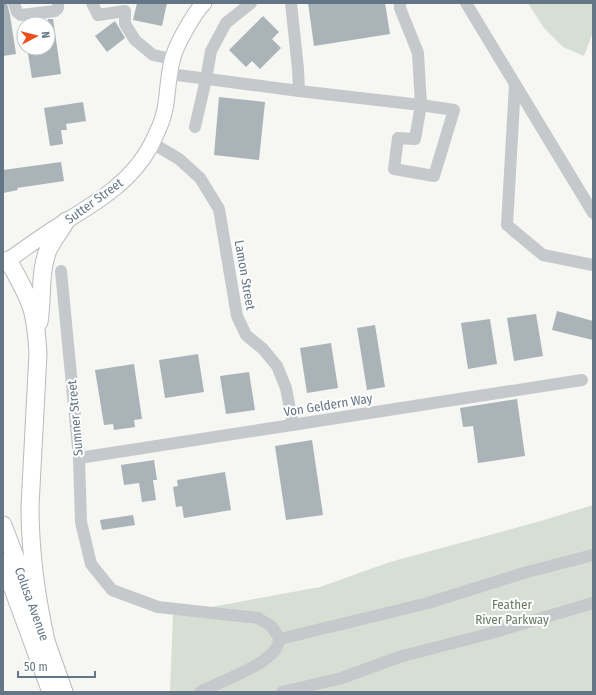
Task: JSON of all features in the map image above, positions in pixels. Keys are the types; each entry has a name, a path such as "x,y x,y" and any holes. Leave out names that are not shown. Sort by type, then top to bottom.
{"highway":[{"path":"37,334 46,259 54,241 66,221"},
{"path":"5,259 21,282 32,310 37,334 38,353 30,529 34,575 46,641"},
{"name":"Colusa Avenue","path":"3,525 46,641 47,663"},
{"name":"Colusa Avenue","path":"3,562 47,663"},
{"path":"47,663 51,692"},
{"path":"47,663 64,692"}],"main road":[{"name":"Sutter Street","path":"5,259 81,213 112,191 135,170 152,143 165,110 172,59 185,30 200,4"}],"street":[{"path":"14,3 17,12 21,15 55,11 58,8 58,3"},
{"path":"92,3 98,14 125,12 125,24 135,40 153,54 172,59"},
{"path":"195,127 211,51 226,23 251,3"},
{"path":"291,3 299,92"},
{"path":"170,74 299,92 421,105 454,110 434,176 394,169 398,138 415,139 421,105 418,53 400,8 400,3"},
{"path":"466,3 593,213"},
{"path":"515,84 508,226 543,255 593,265"},
{"name":"Lamon Street","path":"152,143 179,159 200,178 219,209 237,316 246,335 263,349 277,366 286,388 293,425"},
{"name":"Sumner Street","path":"62,271 79,458 81,522 91,564 112,590 158,607 258,618 271,626 280,638"},
{"name":"Von Geldern Way","path":"79,458 582,380"},
{"path":"200,692 246,671 269,656 275,650 280,638 428,603 527,572 593,555"},
{"path":"282,692 342,678 399,657 488,634 593,603"}],"green space":[{"path":"528,3 593,3 593,32 584,56 563,47 544,28"},
{"name":"Feather River Parkway","path":"593,505 593,692 170,692 173,614 320,587 390,562 541,521"}],"building":[{"path":"3,3 7,3 16,54 3,56"},
{"path":"137,3 167,3 162,26 133,20"},
{"path":"308,3 385,3 390,34 314,46"},
{"path":"263,16 279,32 272,39 281,48 260,69 252,61 246,67 229,50"},
{"path":"115,21 125,38 107,52 95,36"},
{"path":"56,40 61,74 32,78 28,56 56,56"},
{"path":"219,97 265,102 259,160 214,155"},
{"path":"83,102 86,121 66,124 67,130 61,130 63,144 50,146 44,108"},
{"path":"61,162 64,181 17,188 18,190 3,193 3,170"},
{"path":"557,311 593,321 593,340 552,330"},
{"path":"536,314 543,356 514,361 507,318"},
{"path":"490,319 497,364 468,369 461,323"},
{"path":"375,325 385,387 367,390 357,328"},
{"path":"331,343 338,388 307,393 300,348"},
{"path":"198,354 204,392 165,398 159,360"},
{"path":"134,364 142,419 134,420 135,427 114,430 113,424 104,425 95,370"},
{"path":"249,372 255,410 226,414 220,376"},
{"path":"517,399 525,456 478,463 473,426 463,427 460,408"},
{"path":"312,440 323,515 286,520 275,446"},
{"path":"154,460 157,480 153,480 156,500 142,502 139,483 124,485 121,465"},
{"path":"225,472 231,510 184,518 182,506 176,507 173,487 178,486 177,480"},
{"path":"133,515 135,525 102,530 100,520"}]}
